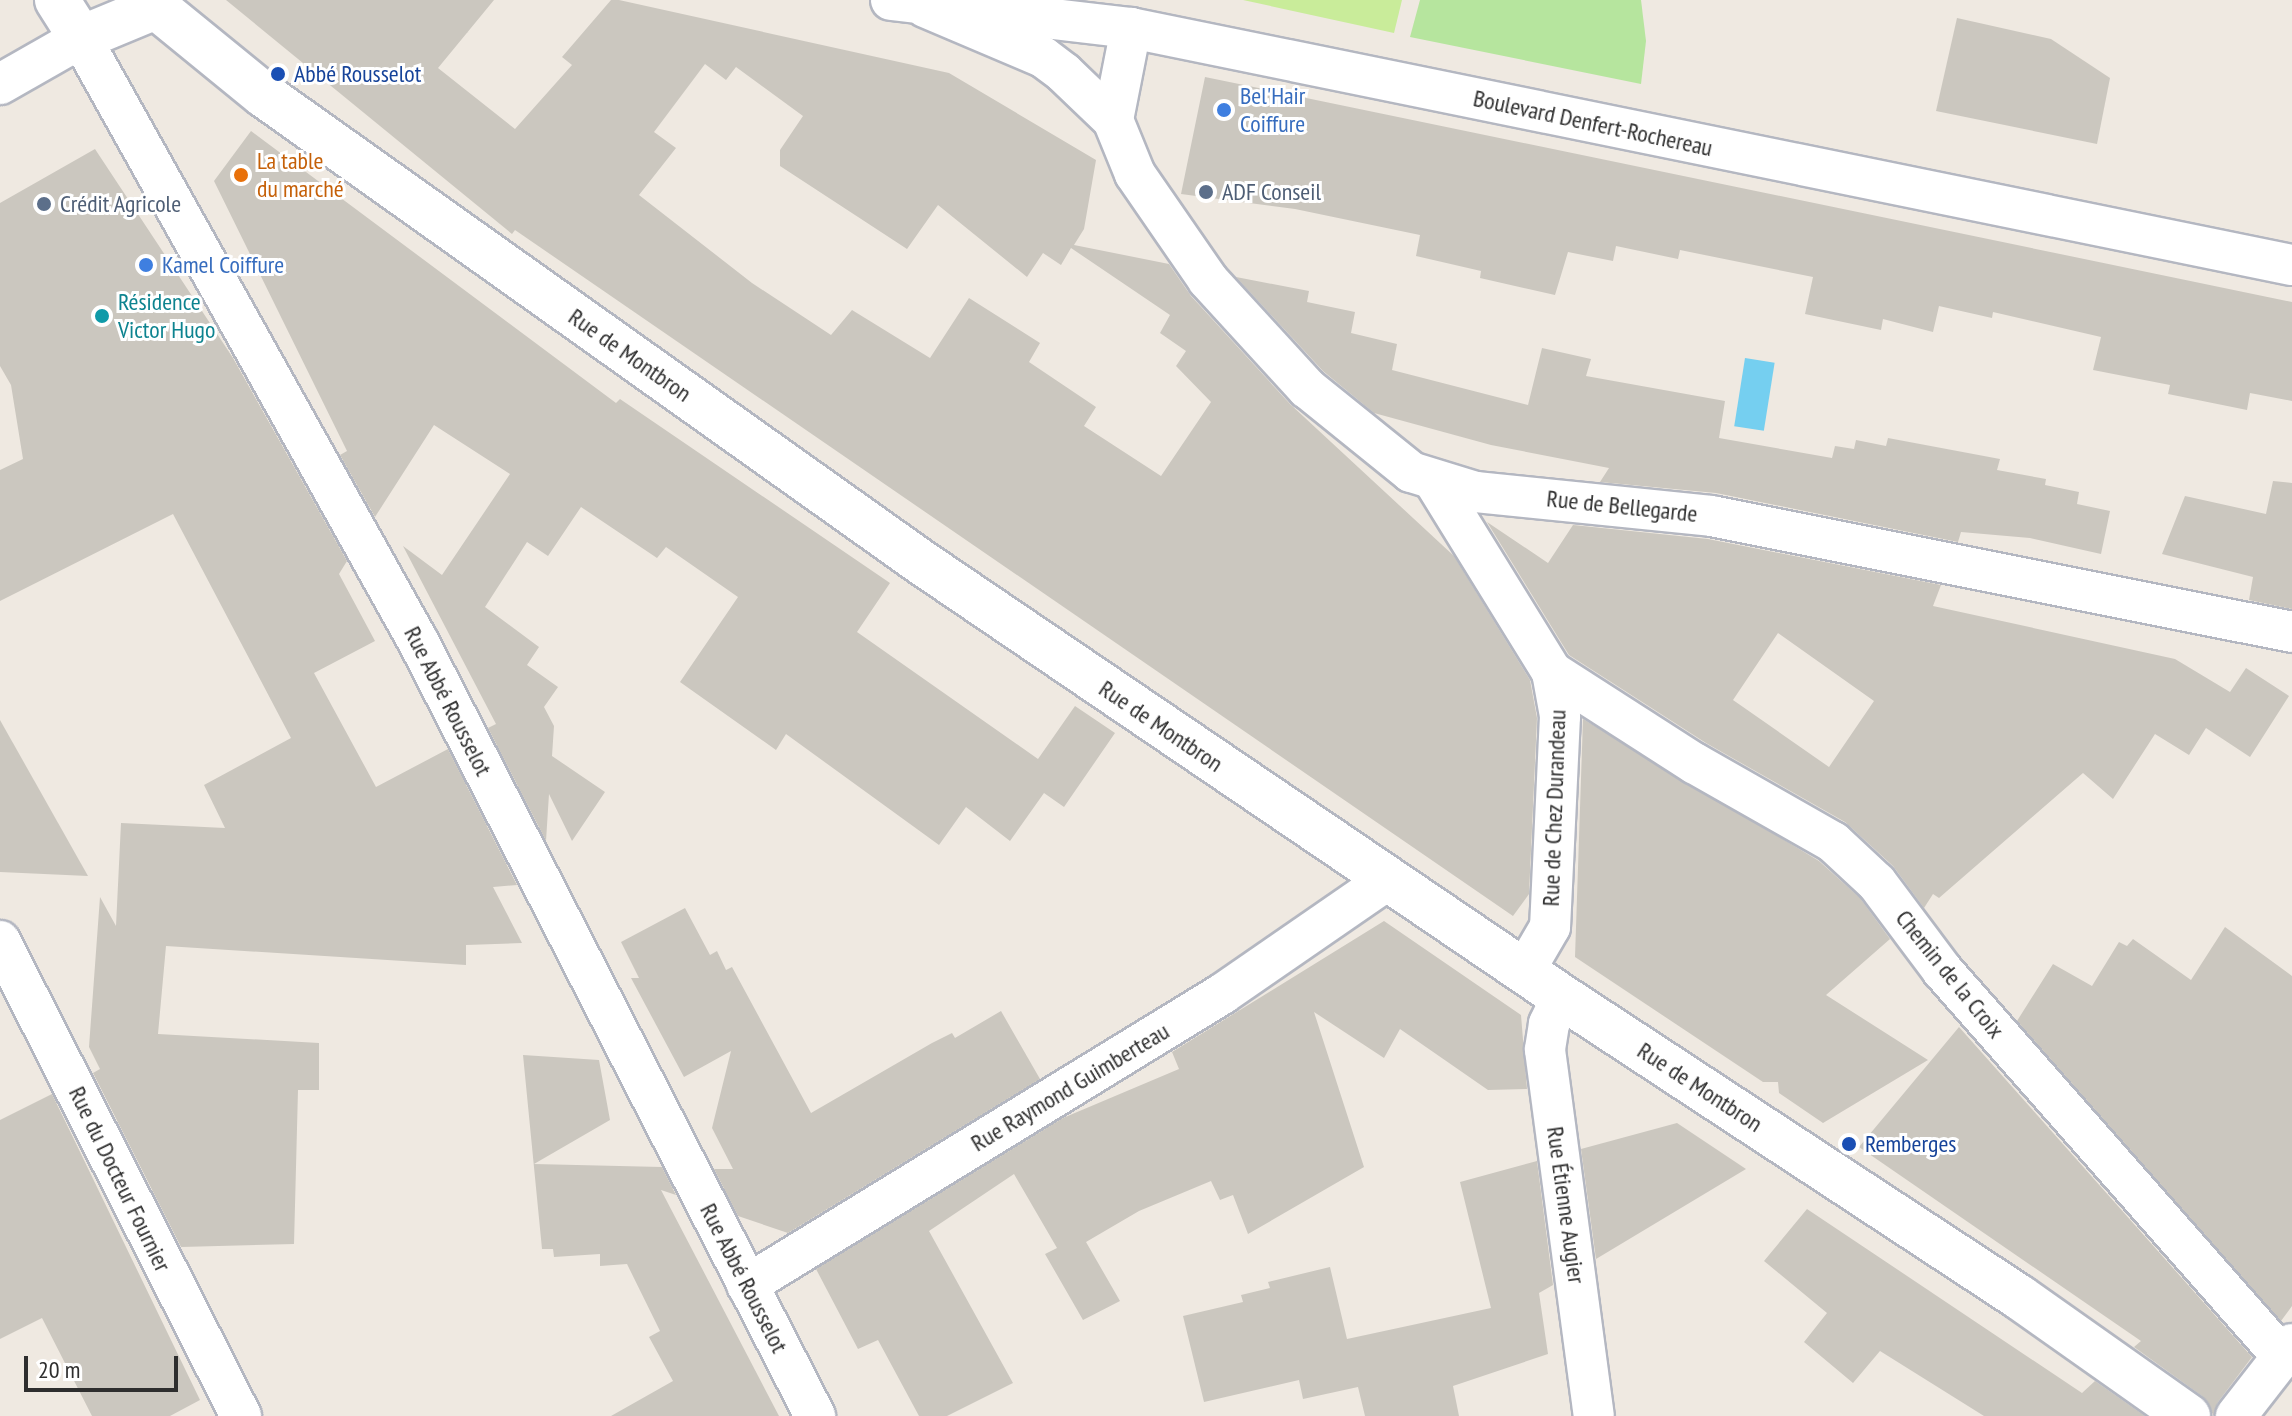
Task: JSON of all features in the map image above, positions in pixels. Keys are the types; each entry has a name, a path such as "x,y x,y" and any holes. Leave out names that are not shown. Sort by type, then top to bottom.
{"main road":[{"name":"Rue Abbé Rousselot","path":"57,0 81,38"},
{"name":"Rue de Montbron","path":"81,38 157,4 264,95 905,551 1387,880 2019,1297 2188,1416"}],"street":[{"name":"Boulevard Denfert-Rochereau","path":"908,4 1131,28 2292,265"},
{"name":"Rue de Bellegarde","path":"908,4 1043,57 1113,120 1135,174 1208,280 1307,388 1389,458 1434,481 1476,492 1711,516 2292,632"},
{"path":"1113,120 1131,28"},
{"path":"0,84 81,38"},
{"name":"Rue Abbé Rousselot","path":"81,38 419,643 815,1416"},
{"name":"Rue de Chez Durandeau","path":"1434,481 1552,672 1560,716 1550,927 1525,970"},
{"name":"Chemin de la Croix","path":"1552,672 1694,763 1833,842 1877,883 1942,970 2287,1350"},
{"name":"Rue Raymond Guimberteau","path":"747,1285 1222,994 1387,880"},
{"name":"Rue du Docteur Fournier","path":"0,941 241,1416"},
{"name":"Rue Étienne Augier","path":"1562,997 1549,1024 1545,1050 1594,1416"},
{"path":"2236,1416 2287,1350"}],"green space":[{"path":"1243,0 1402,0 1394,33"},
{"path":"1420,0 1641,0 1646,41 1641,84 1410,37"}],"water":[{"path":"1745,358 1775,363 1764,431 1734,426"}],"building":[{"path":"226,0 494,0 438,68 515,129 572,65 562,57 611,0 619,0 949,73 1096,160 1084,229 1074,245 1169,264 1191,296 1290,404 1454,556 1530,680 1537,718 1529,894 1513,916 515,230 512,234","holes":["705,64 726,80 736,67 803,116 780,150 780,166 907,249 938,205 1027,277 1043,253 1061,265 1071,248 1170,315 1160,333 1186,351 1176,366 1211,402 1161,476 1084,426 1096,407 1029,362 1040,343 969,298 930,358 852,310 831,335 752,283 639,195 676,148 654,132"]},
{"path":"1957,18 2051,39 2110,78 2097,144 1936,111"},
{"path":"1205,77 2292,302 2292,401 2250,393 2247,410 2168,394 2170,385 2093,370 2101,337 1993,312 1992,318 1939,306 1933,332 1883,319 1881,330 1805,314 1813,277 1680,250 1678,259 1616,246 1613,261 1568,252 1555,295 1480,278 1481,271 1416,256 1420,235 1295,209 1181,194"},
{"path":"251,131 616,403 620,399 890,583 857,632 1038,759 1075,706 1115,733 1064,807 1044,793 1010,841 966,807 939,845 786,734 776,750 680,682 738,597 666,547 657,558 581,507 548,556 527,542 485,607 539,647 527,665 558,687 544,707 554,726 552,756 605,792 572,841 549,794 546,841 488,728 496,724 403,546 442,575 510,474 434,425 375,517 340,455 347,451 214,181"},
{"path":"95,149 233,358 347,561 339,574 375,641 314,673 376,787 448,749 517,885 493,887 522,943 466,945 466,965 166,946 158,1034 319,1043 319,1090 298,1090 294,1244 181,1247 93,1073 100,1069 89,1047 100,897 116,926 121,823 225,828 204,785 291,738 173,514 0,601 0,470 23,459 11,385 0,366 0,203"},
{"path":"1236,277 1309,291 1307,302 1355,312 1351,333 1397,344 1392,370 1528,405 1542,348 1591,359 1586,376 1725,401 1719,438 1832,458 1835,446 1854,449 1856,440 1886,446 1888,438 2000,459 1997,470 2046,479 2045,485 2079,492 2077,504 2110,511 2101,554 2030,538 1961,532 1958,542 1716,493 1600,482 1609,468 1491,445 1374,413 1323,371"},
{"path":"2273,481 2292,483 2292,609 2249,600 2253,577 2162,554 2185,496 2266,514"},
{"path":"1487,522 1548,563 1573,525 1708,539 1941,585 1933,606 2175,659 2230,692 2246,668 2289,696 2250,757 2206,728 2189,755 2155,734 2113,799 2083,773 1939,898 1933,894 1924,908 1893,866 1845,822 1706,743 1569,655","holes":["1778,633 1874,701 1829,767 1733,700"]},
{"path":"1583,719 1819,861 1860,898 1890,939 1826,995 1928,1060 1823,1123 1779,1093 1778,1082 1763,1082 1575,957"},
{"path":"0,720 88,876 0,872"},
{"path":"685,908 710,955 717,951 726,970 732,967 811,1113 932,1043 952,1033 955,1038 1001,1011 1040,1079 788,1233 738,1216 714,1169 733,1169 712,1128 731,1051 684,1077 631,978 639,978 621,942"},
{"path":"1384,921 1521,1015 1527,1089 1488,1090 1400,1029 1384,1058 1314,1012 1364,1167 1248,1234 1233,1195 1220,1200 1211,1181 1139,1211 1086,1242 1120,1301 1083,1320 1045,1254 1057,1248 1014,1174 929,1231 1013,1383 947,1416 919,1416 878,1340 858,1349 816,1269 1063,1118 1179,1069 1172,1052"},
{"path":"2225,927 2292,976 2292,1306 2281,1321 2017,1021 2053,964 2092,986 2119,942 2127,946 2133,939 2191,980"},
{"path":"1959,1027 2252,1357 2218,1402 2214,1416 2202,1396 2134,1347 2141,1341 1859,1147"},
{"path":"523,1055 599,1060 610,1120 534,1164 662,1167 676,1195 661,1190 779,1416 611,1416 673,1381 649,1337 660,1331 627,1264 600,1266 600,1254 554,1257 553,1249 542,1249"},
{"path":"52,1094 200,1400 170,1416 92,1416 42,1318 0,1339 0,1120"},
{"path":"1677,1123 1746,1169 1596,1259 1581,1149"},
{"path":"1537,1161 1553,1285 1539,1293 1548,1354 1453,1386 1459,1416 1365,1416 1358,1387 1303,1399 1299,1380 1204,1402 1183,1316 1243,1302 1241,1295 1270,1288 1268,1282 1330,1267 1347,1339 1491,1308 1460,1182"},
{"path":"1807,1209 2082,1393 2095,1381 2145,1416 1984,1416 1880,1351 1853,1383 1804,1342 1827,1313 1764,1261"}],"place":[{"name":"Abbé Rousselot","path":"278,74"},
{"name":"Bel'Hair Coiffure","path":"1224,110"},
{"name":"La table du marché","path":"241,175"},
{"name":"ADF Conseil","path":"1206,192"},
{"name":"Crédit Agricole","path":"44,204"},
{"name":"Kamel Coiffure","path":"146,265"},
{"name":"Résidence Victor Hugo","path":"102,316"},
{"name":"Remberges","path":"1849,1144"}]}
